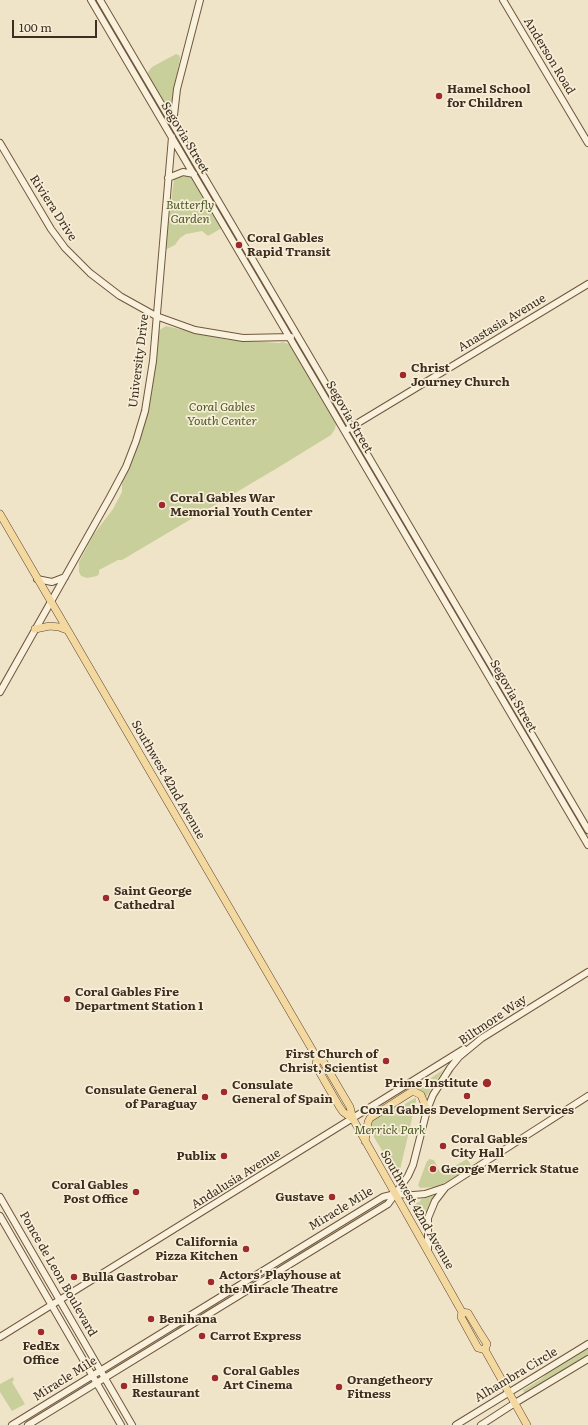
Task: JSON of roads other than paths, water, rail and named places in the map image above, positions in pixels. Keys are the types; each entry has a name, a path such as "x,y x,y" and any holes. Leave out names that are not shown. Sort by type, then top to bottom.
{"main road":[{"name":"Southwest 42nd Avenue","path":"0,514 317,1058 323,1061 342,1093 350,1107 353,1119 365,1141 462,1312 461,1318 478,1348 486,1347"},
{"path":"35,629 50,626 67,630"},
{"path":"365,1141 370,1118 411,1092 416,1092 421,1095 427,1110"},
{"name":"Southwest 42nd Avenue","path":"462,1312 468,1313 508,1392 527,1425"}],"street":[{"name":"Segovia Street","path":"91,0 588,845"},
{"name":"Segovia Street","path":"100,0 588,830"},
{"name":"University Drive","path":"0,692 123,473 136,441 148,391 153,355 172,124 178,84 200,0"},
{"name":"Anderson Road","path":"503,0 588,143"},
{"name":"Riviera Drive","path":"0,144 53,232 69,252 95,278 137,307 185,327 217,335 247,338 298,336"},
{"path":"168,178 183,172 194,174"},
{"name":"Anastasia Avenue","path":"345,430 588,284"},
{"path":"37,579 52,582 65,577"},
{"name":"Biltmore Way","path":"395,1194 414,1165 427,1110 436,1090 450,1068 482,1038 588,972"},
{"name":"Andalusia Avenue","path":"0,1337 482,1038"},
{"path":"395,1194 425,1194 446,1187 588,1096"},
{"path":"428,1251 428,1226 430,1214 435,1202 446,1187"},
{"name":"Miracle Mile","path":"12,1425 383,1196 395,1194"},
{"name":"Miracle Mile","path":"28,1425 388,1204 395,1194"},
{"name":"Ponce de Leon Boulevard","path":"0,1197 132,1425"},
{"name":"Ponce de Leon Boulevard","path":"0,1216 121,1425"},
{"name":"Alhambra Circle","path":"456,1425 588,1344"},
{"name":"Alhambra Circle","path":"481,1425 588,1359"}],"place":[{"name":"Hamel School for Children","path":"439,96"},
{"name":"Coral Gables Rapid Transit","path":"239,245"},
{"name":"Christ Journey Church","path":"403,375"},
{"name":"Coral Gables War Memorial Youth Center","path":"162,505"},
{"name":"Saint George Cathedral","path":"106,898"},
{"name":"Coral Gables Fire Department Station 1","path":"67,999"},
{"name":"First Church of Christ, Scientist","path":"386,1061"},
{"name":"Prime Institute","path":"487,1083"},
{"name":"Consulate General of Spain","path":"224,1092"},
{"name":"Coral Gables Development Services","path":"467,1096"},
{"name":"Consulate General of Paraguay","path":"205,1097"},
{"name":"Coral Gables City Hall","path":"443,1146"},
{"name":"Publix","path":"224,1156"},
{"name":"George Merrick Statue","path":"433,1169"},
{"name":"Coral Gables Post Office","path":"136,1192"},
{"name":"Gustave","path":"332,1197"},
{"name":"California Pizza Kitchen","path":"246,1249"},
{"name":"Bulla Gastrobar","path":"74,1277"},
{"name":"Actors' Playhouse at the Miracle Theatre","path":"211,1282"},
{"name":"Benihana","path":"151,1319"},
{"name":"FedEx Office","path":"41,1332"},
{"name":"Carrot Express","path":"202,1336"},
{"name":"Coral Gables Art Cinema","path":"215,1378"},
{"name":"Hillstone Restaurant","path":"124,1386"},
{"name":"Orangetheory Fitness","path":"339,1387"}],"park label":[{"name":"Butterfly Garden","path":"190,212"},
{"name":"Coral Gables Youth Center","path":"222,414"},
{"name":"Merrick Park","path":"390,1130"}]}
